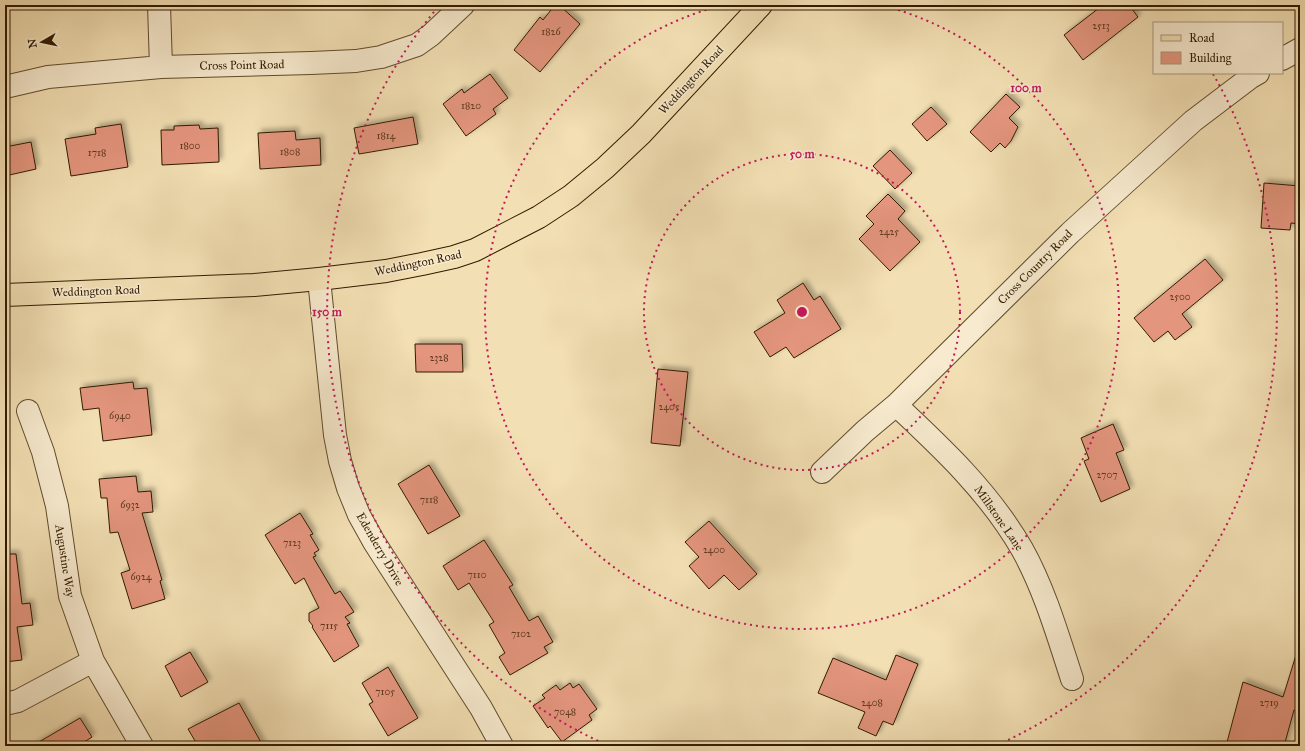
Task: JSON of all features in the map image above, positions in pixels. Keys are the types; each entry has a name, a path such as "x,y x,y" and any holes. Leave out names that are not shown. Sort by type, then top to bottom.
{"main road":[{"name":"Weddington Road","path":"5,295 246,285 319,279 386,271 454,257 475,250 539,217 571,196 605,168 641,134 761,5"}],"street":[{"path":"159,5 161,67"},
{"name":"Cross Point Road","path":"5,87 48,78 161,67 356,61 380,57 417,44 432,35 463,5"},
{"path":"1283,58 1300,49"},
{"name":"Cross Country Road","path":"822,472 865,431 896,405 1070,233 1193,121 1257,74"},
{"name":"Edenderry Drive","path":"319,279 335,435 340,461 348,488 374,542 481,708 502,746"},
{"name":"Millstone Lane","path":"896,405 950,456 978,486 1004,521 1022,550 1048,606 1072,679"},
{"name":"Augustine Way","path":"28,411 43,452 57,506 70,596 93,661 142,746"},
{"path":"5,704 18,701 93,661"}],"building":[{"path":"555,5 559,5 580,24 540,72 514,50 540,17 543,20"},
{"path":"1103,5 1129,5 1138,17 1083,60 1064,35"},
{"path":"490,74 508,98 493,109 496,114 466,136 443,104 462,89 464,93"},
{"path":"1006,94 1020,107 1009,118 1018,127 1011,141 1005,148 1000,143 991,152 970,132"},
{"path":"931,107 947,124 927,141 912,124"},
{"path":"413,117 418,144 359,154 354,128"},
{"path":"121,124 128,167 71,176 65,139 96,134 95,128"},
{"path":"199,125 200,129 218,128 219,162 162,165 161,130 174,130 174,126"},
{"path":"295,131 296,140 320,138 321,165 260,169 258,133"},
{"path":"31,142 36,169 5,176 5,147"},
{"path":"890,150 912,173 895,189 873,166"},
{"path":"1264,183 1300,186 1300,224 1291,223 1290,230 1261,228"},
{"path":"888,194 905,211 898,219 920,242 890,271 859,239 874,224 866,216"},
{"path":"1205,259 1223,280 1182,314 1192,327 1175,340 1168,331 1154,342 1134,318"},
{"path":"803,283 814,300 820,296 841,329 794,358 786,347 770,357 754,332 785,313 777,300"},
{"path":"415,344 462,344 463,372 416,372"},
{"path":"658,369 688,372 680,446 651,443"},
{"path":"133,382 134,389 147,388 152,435 103,441 99,408 83,410 80,388"},
{"path":"1113,424 1124,450 1116,453 1130,489 1101,502 1084,461 1089,459 1081,438"},
{"path":"429,465 460,516 428,534 398,484"},
{"path":"136,476 138,492 151,491 153,512 142,513 162,580 160,581 165,599 132,609 121,573 130,570 118,532 110,533 107,498 101,498 99,479"},
{"path":"300,513 313,534 310,535 319,550 314,553 316,556 313,557 335,594 340,591 354,612 345,617 350,623 347,624 359,646 334,662 309,621 309,613 319,608 304,578 295,584 265,535"},
{"path":"709,521 757,574 739,590 724,575 709,589 689,566 699,557 685,542"},
{"path":"484,540 513,585 509,587 529,621 538,616 553,642 544,647 548,653 510,675 499,657 505,653 489,625 494,622 469,583 458,590 443,566"},
{"path":"5,554 16,554 22,604 30,603 33,625 17,627 22,660 5,662"},
{"path":"190,652 208,682 181,697 165,666"},
{"path":"896,655 918,664 893,725 883,721 876,736 858,728 865,712 818,693 833,658 886,680"},
{"path":"1296,655 1300,656 1300,712 1294,710 1284,746 1226,746 1243,682 1283,697"},
{"path":"388,667 418,718 388,736 369,704 373,702 362,683"},
{"path":"570,683 573,688 579,684 597,709 589,715 592,720 562,742 550,726 548,728 533,706 545,698 542,695 556,685 560,690"},
{"path":"239,703 263,746 198,746 188,729"},
{"path":"80,718 92,737 78,746 32,746"}]}
